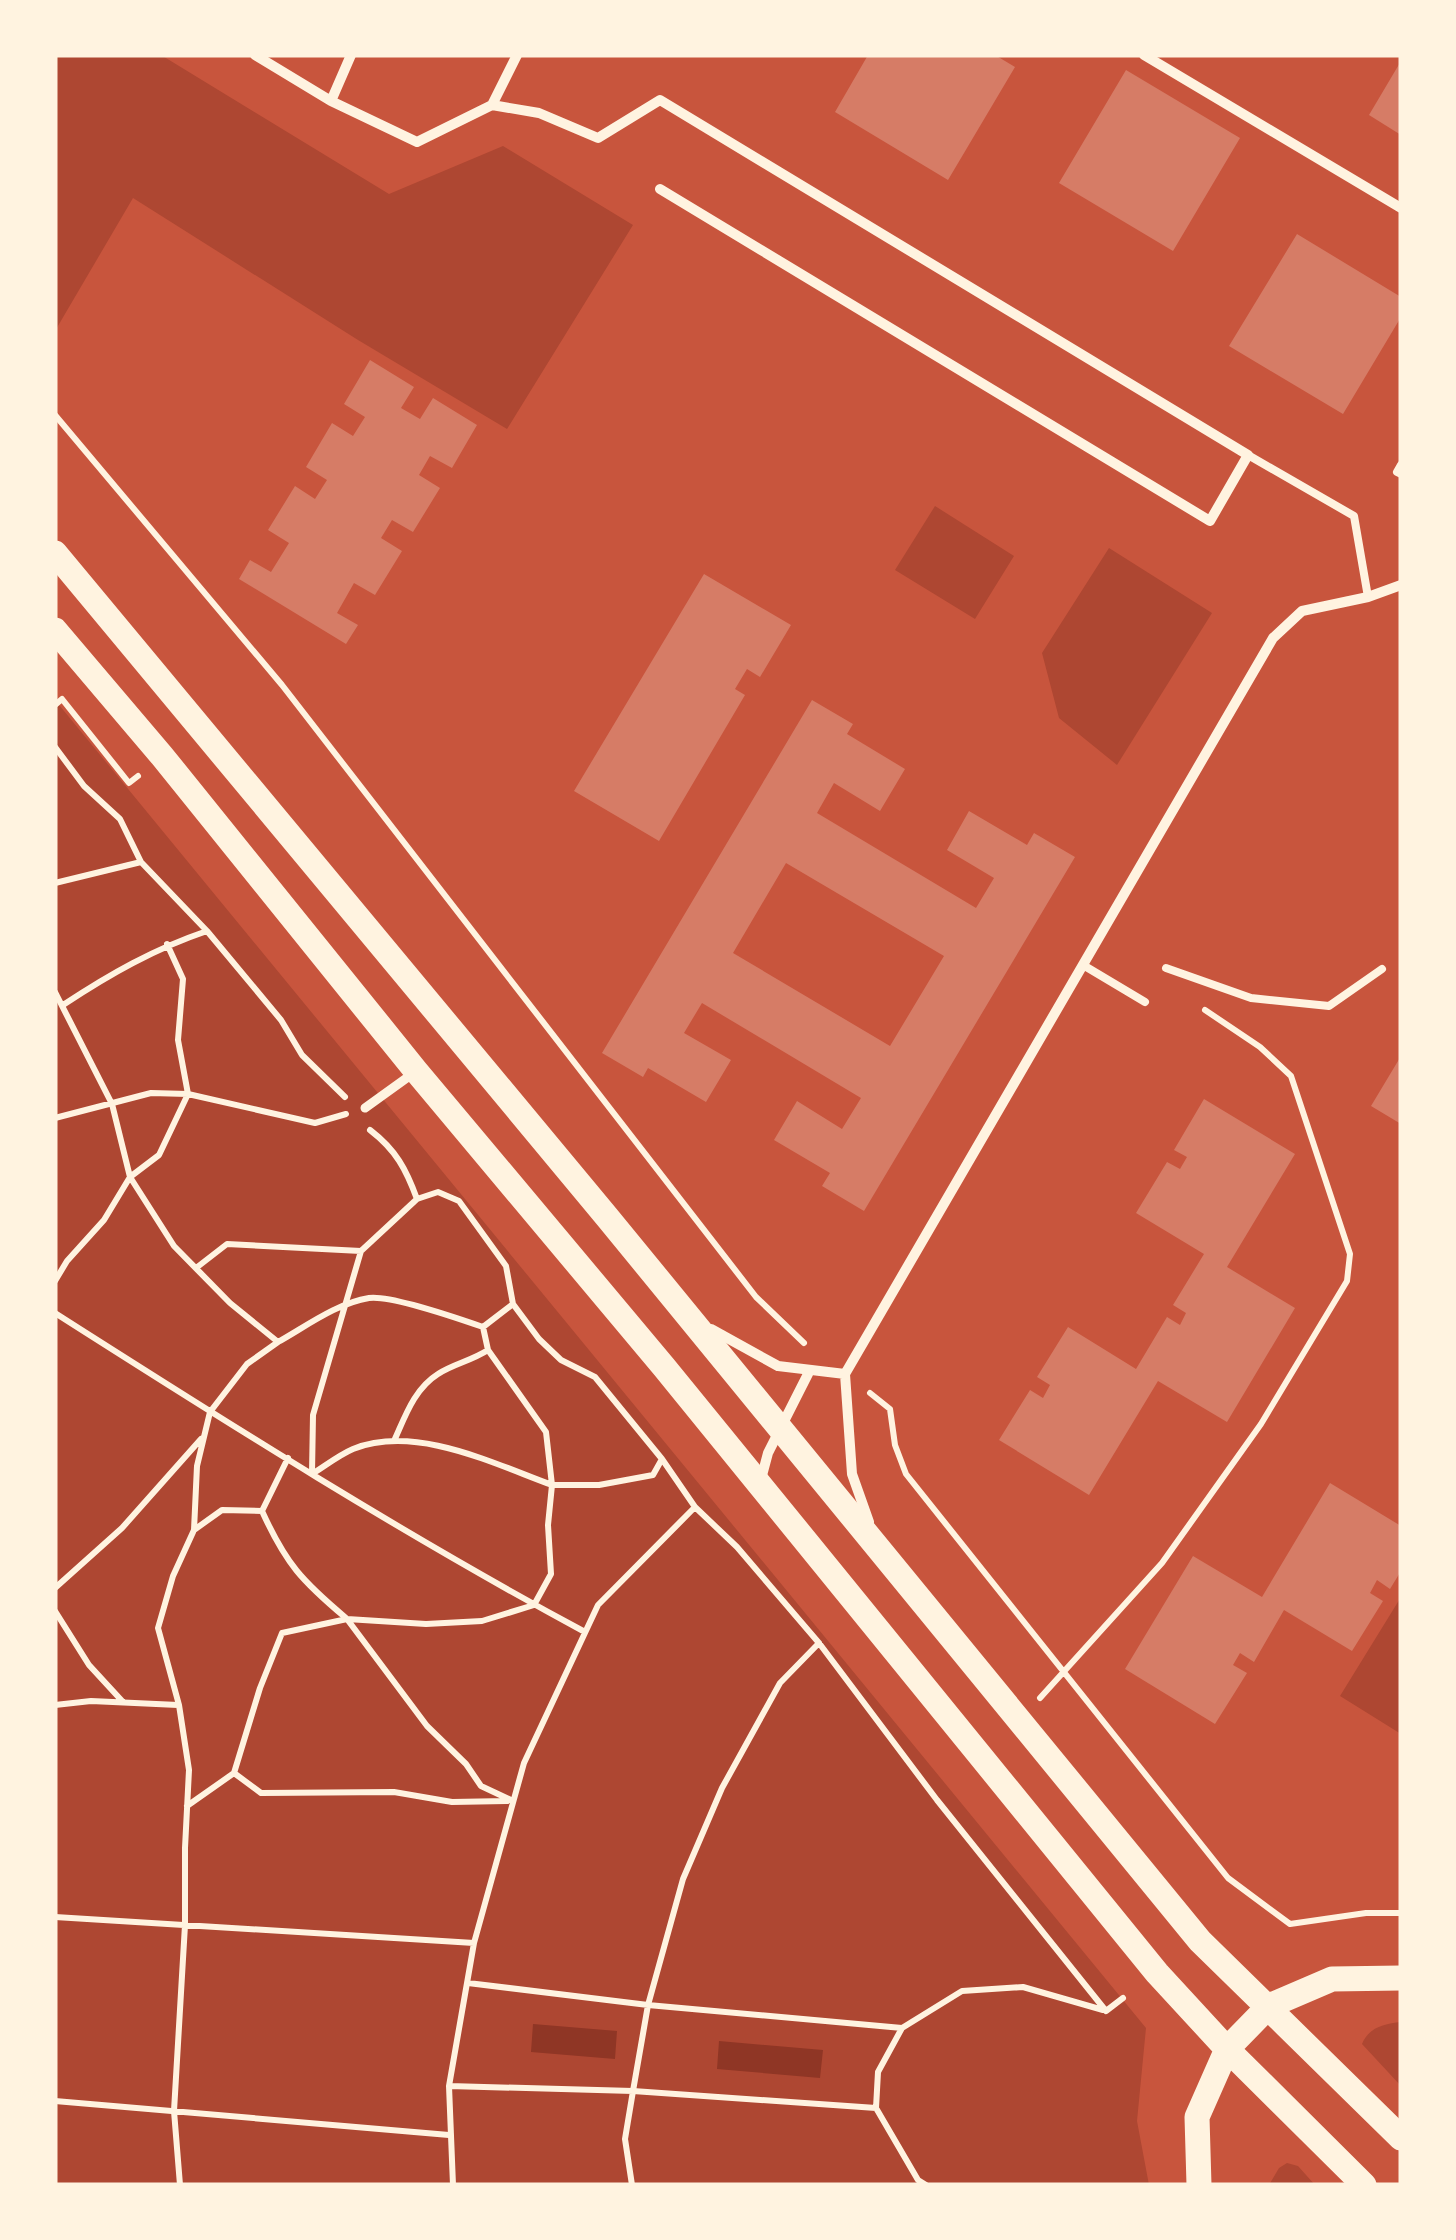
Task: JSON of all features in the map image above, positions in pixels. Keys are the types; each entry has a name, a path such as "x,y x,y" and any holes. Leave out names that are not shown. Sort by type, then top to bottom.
{"main road":[{"path":"55,553 1200,1942 1401,2138"},
{"path":"55,630 1150,1965 1227,2049 1364,2185"},
{"path":"1199,2185 1198,2117 1227,2049 1269,2006 1332,1979 1401,1978"}],"street":[{"path":"255,55 331,101 417,142 492,106 539,113 598,138 660,100 1248,455 1210,521 660,189"},
{"path":"331,101 351,55"},
{"path":"492,106 517,55"},
{"path":"1144,55 1401,208"},
{"path":"877,1547 852,1474 845,1374 1273,638 1302,611 1368,597 1401,585"},
{"path":"364,1108 416,1072"},
{"path":"672,1298 716,1333 778,1366 845,1374"},
{"path":"760,1487 768,1453 810,1370"}],"lane":[{"path":"1248,455 1354,516 1368,597"},
{"path":"1401,465 1397,472 1401,474"},
{"path":"1083,965 1145,1002"},
{"path":"1166,968 1251,998 1329,1006 1382,969"}],"path":[{"path":"55,415 282,685 756,1297 801,1341 890,1409 895,1445 906,1474 1228,1878 1290,1924 1366,1913 1401,1913"},
{"path":"55,747 84,786 120,820 141,862 208,930 281,1020 302,1055 337,1092 364,1108"},
{"path":"55,884 141,862"},
{"path":"63,1006 115,971 167,944 208,930"},
{"path":"55,1281 67,1261 104,1220 130,1177 159,1155 188,1094 178,1040 182,979 167,944"},
{"path":"55,992 112,1104 130,1177 174,1246 230,1303 278,1342"},
{"path":"1019,1721 1172,1549 1261,1424 1347,1280 1350,1254 1291,1076 1260,1047 1191,1002"},
{"path":"55,1118 150,1093 188,1094 315,1123 364,1108"},
{"path":"364,1108 362,1123 388,1144 404,1164 417,1199"},
{"path":"312,1474 314,1415 360,1251 417,1199 438,1192 459,1201 506,1266 513,1304 539,1339 561,1360 595,1378 662,1459 695,1508 736,1546 818,1643 937,1800 1106,2011"},
{"path":"196,1268 227,1244 360,1251"},
{"path":"180,2185 174,2111 186,1925 189,1770 178,1705 158,1628 173,1576 194,1530 196,1466 210,1412 247,1364 278,1342 346,1306 371,1298 482,1326"},
{"path":"482,1326 513,1304"},
{"path":"55,1313 312,1474 585,1632"},
{"path":"188,1806 234,1774 260,1688 282,1633 347,1618 426,1624 482,1621 534,1605 550,1574 548,1525 552,1485 546,1432 488,1350 482,1326"},
{"path":"394,1441 412,1401 437,1374 470,1362 488,1350"},
{"path":"55,1588 122,1528 204,1436"},
{"path":"312,1474 353,1449 394,1441 434,1446 552,1485 599,1486 653,1475 662,1459"},
{"path":"288,1458 262,1511 281,1554 311,1589 347,1618 427,1726 466,1764 482,1786 514,1801"},
{"path":"453,2185 450,2086 474,1943 524,1763 598,1605 695,1508"},
{"path":"194,1530 222,1510 262,1511"},
{"path":"55,1612 88,1665 122,1702"},
{"path":"632,2185 626,2139 633,2091 648,2005 683,1879 722,1788 780,1683 818,1643"},
{"path":"55,1705 91,1701 178,1705"},
{"path":"234,1774 261,1794 394,1792 452,1802 514,1801"},
{"path":"55,1916 474,1943"},
{"path":"468,1983 648,2005 902,2028"},
{"path":"926,2185 918,2180 876,2108 878,2072 902,2028 962,1990 1023,1988 1106,2011"},
{"path":"1106,2011 1123,1998"},
{"path":"450,2086 633,2091 876,2108"},
{"path":"55,2100 449,2135"}],"shaded area":[{"path":"55,55 161,55 389,194 503,146 633,225 507,429 133,198 55,331"},
{"path":"935,506 1014,556 975,619 895,570"},
{"path":"1109,548 1212,613 1117,765 1059,718 1042,653"},
{"path":"55,700 1146,2028 1137,2121 1149,2185 55,2185"},
{"path":"1401,1597 1401,1734 1340,1696"},
{"path":"1401,2022 1401,2086 1362,2044 1378,2027"},
{"path":"533,2024 617,2031 615,2059 531,2052"},
{"path":"719,2041 823,2050 820,2078 717,2069"},
{"path":"1287,2163 1298,2166 1315,2185 1269,2185 1279,2168"}],"building":[{"path":"868,55 995,55 1015,67 948,180 835,112"},
{"path":"1401,61 1401,135 1369,115"},
{"path":"1126,70 1240,138 1173,251 1059,183"},
{"path":"1297,234 1401,297 1401,317 1343,414 1229,346"},
{"path":"370,360 414,387 401,408 420,419 433,398 477,425 452,468 430,456 419,475 440,488 413,532 392,520 381,538 402,551 375,595 354,583 337,613 358,625 346,644 239,579 250,560 271,572 289,543 268,530 295,486 315,499 327,480 306,467 332,423 353,436 365,417 344,404"},
{"path":"704,574 791,625 760,677 747,669 735,689 745,695 659,841 574,791"},
{"path":"812,700 853,724 847,734 905,769 880,811 834,783 817,813 976,908 994,878 947,850 969,811 1027,845 1034,833 1075,857 864,1211 822,1186 830,1173 774,1140 797,1101 842,1129 861,1098 702,1003 684,1033 731,1060 706,1102 648,1068 643,1077 602,1053","holes":["786,863 944,956 890,1046 733,953"]},
{"path":"1401,1056 1401,1124 1371,1106"},
{"path":"1204,1099 1295,1154 1227,1267 1295,1308 1227,1422 1158,1381 1089,1495 999,1440 1030,1390 1043,1398 1050,1385 1037,1377 1068,1327 1136,1369 1167,1317 1180,1325 1186,1313 1173,1305 1204,1254 1136,1213 1167,1162 1180,1169 1187,1157 1174,1150"},
{"path":"1330,1483 1401,1526 1401,1571 1390,1589 1377,1580 1370,1593 1383,1601 1352,1651 1284,1610 1254,1662 1240,1653 1233,1665 1247,1673 1215,1724 1125,1669 1193,1556 1262,1597"}]}
